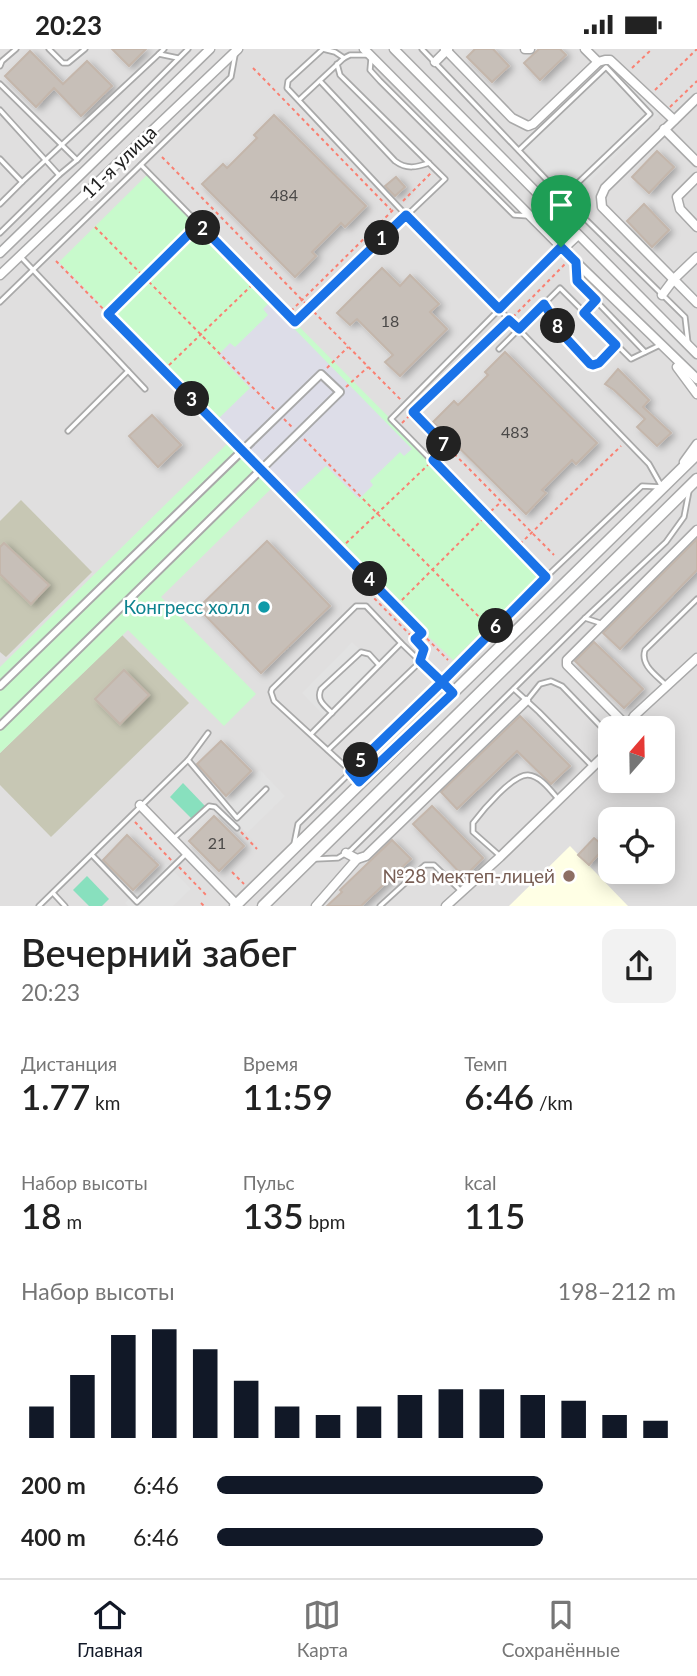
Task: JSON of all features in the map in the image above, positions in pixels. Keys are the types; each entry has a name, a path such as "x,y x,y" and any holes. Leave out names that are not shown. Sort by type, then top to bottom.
{"street":[{"name":"11-я улица","path":"0,253 210,49"},
{"path":"394,49 697,355"},
{"path":"585,49 598,62"},
{"name":"11-я улица","path":"0,275 237,50"},
{"path":"435,62 446,50 512,118 528,126 598,62 610,60 674,120"},
{"path":"368,54 573,260 697,379"},
{"path":"697,98 605,188 601,197 602,207 697,303"},
{"path":"664,129 697,162"},
{"path":"697,177 677,197 680,209 697,227"},
{"path":"562,248 578,235"},
{"path":"662,295 697,257"},
{"path":"660,345 697,394"},
{"path":"0,686 321,374 340,392 0,726"},
{"path":"662,488 697,445"},
{"path":"140,805 236,905 697,454"},
{"path":"263,906 694,482"},
{"path":"616,716 567,665 567,660 697,530"},
{"path":"634,716 697,658"},
{"path":"316,906 357,859 366,856 526,701"},
{"path":"446,906 598,762"},
{"path":"346,853 357,859"}],"lane":[{"path":"0,66 16,49"},
{"path":"49,49 63,63 68,63 85,49"},
{"path":"0,204 164,49"},
{"path":"0,233 188,49"},
{"path":"344,58 323,49 288,81 287,88 406,215"},
{"path":"422,49 563,197 685,317 688,345"},
{"path":"0,302 230,77 237,50"},
{"path":"159,54 178,58"},
{"path":"299,100 344,58 368,54"},
{"path":"141,165 295,322 445,179 340,75 337,64"},
{"path":"519,150 606,67 641,104 650,114 563,197"},
{"path":"320,81 396,162 409,167 429,163"},
{"path":"0,84 77,160"},
{"path":"0,110 59,175"},
{"path":"0,159 22,182"},
{"path":"546,577 391,419 562,248"},
{"path":"20,256 145,389"},
{"path":"573,260 577,281 646,352"},
{"path":"499,349 560,288 631,359 660,345"},
{"path":"584,313 596,300"},
{"path":"544,304 566,338 590,364 599,363 616,345"},
{"path":"499,309 649,464 662,488"},
{"path":"68,431 128,371"},
{"path":"311,859 338,858 351,850 585,618 666,542 684,517 694,482"},
{"path":"293,849 298,824 546,577 642,486 662,488"},
{"path":"667,687 644,663 645,650 697,599"},
{"path":"359,782 274,702 271,692 356,606 366,606 453,693"},
{"path":"585,618 602,624"},
{"path":"311,734 401,643"},
{"path":"332,713 320,701 321,689 361,652 369,654 379,665"},
{"path":"328,750 420,661"},
{"path":"526,701 540,684 551,681 562,686 598,723"},
{"path":"514,689 593,767"},
{"path":"39,906 188,760 208,733"},
{"path":"188,760 237,818 267,789"},
{"path":"500,857 473,832 473,823 503,790 518,777 529,775 540,780 559,800"},
{"path":"172,839 209,806 215,807 237,828"},
{"path":"92,855 137,902 186,854"},
{"path":"380,906 425,865 434,865 462,892"},
{"path":"53,893 65,906"}],"path":[{"path":"625,74 652,49"},
{"path":"649,96 697,49"},
{"path":"253,68 392,211"},
{"path":"665,111 697,81"},
{"path":"162,157 554,555"},
{"path":"288,314 436,169"},
{"path":"406,215 499,309"},
{"path":"108,314 199,224"},
{"path":"398,426 573,260"},
{"path":"56,261 448,660"},
{"path":"163,370 255,281"},
{"path":"321,374 348,347"},
{"path":"340,392 368,367"},
{"path":"516,547 626,441"},
{"path":"340,549 433,460 445,445"},
{"path":"396,606 501,502"},
{"path":"374,583 366,590 424,649 420,661"},
{"path":"383,607 390,600"},
{"path":"399,623 406,616"},
{"path":"415,639 422,633"},
{"path":"129,817 207,896"},
{"path":"237,828 257,849"},
{"path":"232,872 251,891"},
{"path":"201,903 204,906"}],"shaded area":[{"path":"0,49 697,49 697,906 0,906"},
{"path":"608,58 661,112 572,199 520,145"},
{"path":"269,303 412,449 404,456 400,452 370,481 373,485 359,499 326,466 294,496 218,419 250,388 218,355 230,343 235,347 268,315 263,309"},
{"path":"21,500 92,572 6,657 0,652 0,521"},
{"path":"122,635 189,703 51,837 0,785 0,753"},
{"path":"352,642 375,664 324,716 302,693"},
{"path":"260,770 285,796 247,833 222,807"},
{"name":"№28 мектеп-лицей","path":"570,846 598,875 598,884 607,884 628,906 509,906"},
{"path":"166,863 191,889 173,906 128,906 125,903"}],"green space":[{"path":"148,174 542,572 453,660 396,606 277,483 161,597 256,694 224,726 128,630 0,753 0,667 233,438 59,262"},
{"path":"183,783 205,806 192,819 170,797"},
{"path":"87,876 109,899 102,906 89,906 73,890"}],"building":[{"path":"112,49 146,49 129,66"},
{"path":"475,49 493,49 509,66 492,82 467,57"},
{"path":"539,49 560,49 566,55 540,80 524,63"},
{"path":"30,51 63,84 87,61 112,86 81,116 54,88 36,107 5,76"},
{"path":"274,115 366,206 345,227 341,223 312,252 316,256 295,277 202,184 223,164 227,168 257,138 254,135"},
{"path":"657,151 674,167 649,193 632,177"},
{"path":"396,177 405,187 395,196 385,186"},
{"path":"644,204 669,230 652,247 627,221"},
{"path":"382,268 400,286 410,275 439,304 430,312 447,329 400,376 385,362 393,355 357,319 350,325 337,313"},
{"path":"505,352 597,443 576,464 572,460 542,490 546,493 526,514 433,422 454,401 458,405 488,375 485,372"},
{"path":"618,369 649,400 643,407 671,433 657,446 637,427 645,419 605,384"},
{"path":"152,415 181,445 158,467 129,436"},
{"path":"697,539 697,570 620,649 603,633"},
{"name":"Конгресс холл","path":"267,541 330,606 261,673 198,608"},
{"path":"4,543 49,585 31,604 0,574 0,547"},
{"path":"594,642 643,689 624,708 575,661"},
{"path":"124,670 149,695 120,724 95,699"},
{"path":"520,716 570,766 551,784 517,751 457,809 441,792"},
{"path":"221,741 251,771 226,796 197,764"},
{"path":"432,806 483,858 464,877 413,824"},
{"path":"214,816 244,846 219,871 189,841"},
{"path":"127,835 158,865 133,890 103,860"},
{"path":"594,838 598,841 598,855 589,865 578,855"},
{"path":"392,840 411,859 361,906 327,906 342,892 340,890"}],"place":[{"name":"Конгресс холл","path":"264,607"},
{"name":"№28 мектеп-лицей","path":"569,876"}],"route":[{"path":"561,247 499,309 406,215 295,322 199,224 108,314 422,633 415,639 424,649 420,661 442,682 350,771 359,782 453,693 442,682 546,577 433,460 445,445 413,412 509,320 519,329 544,304 566,338 590,364 599,363 616,345 584,313 596,300 577,281 576,262 561,247"}]}
